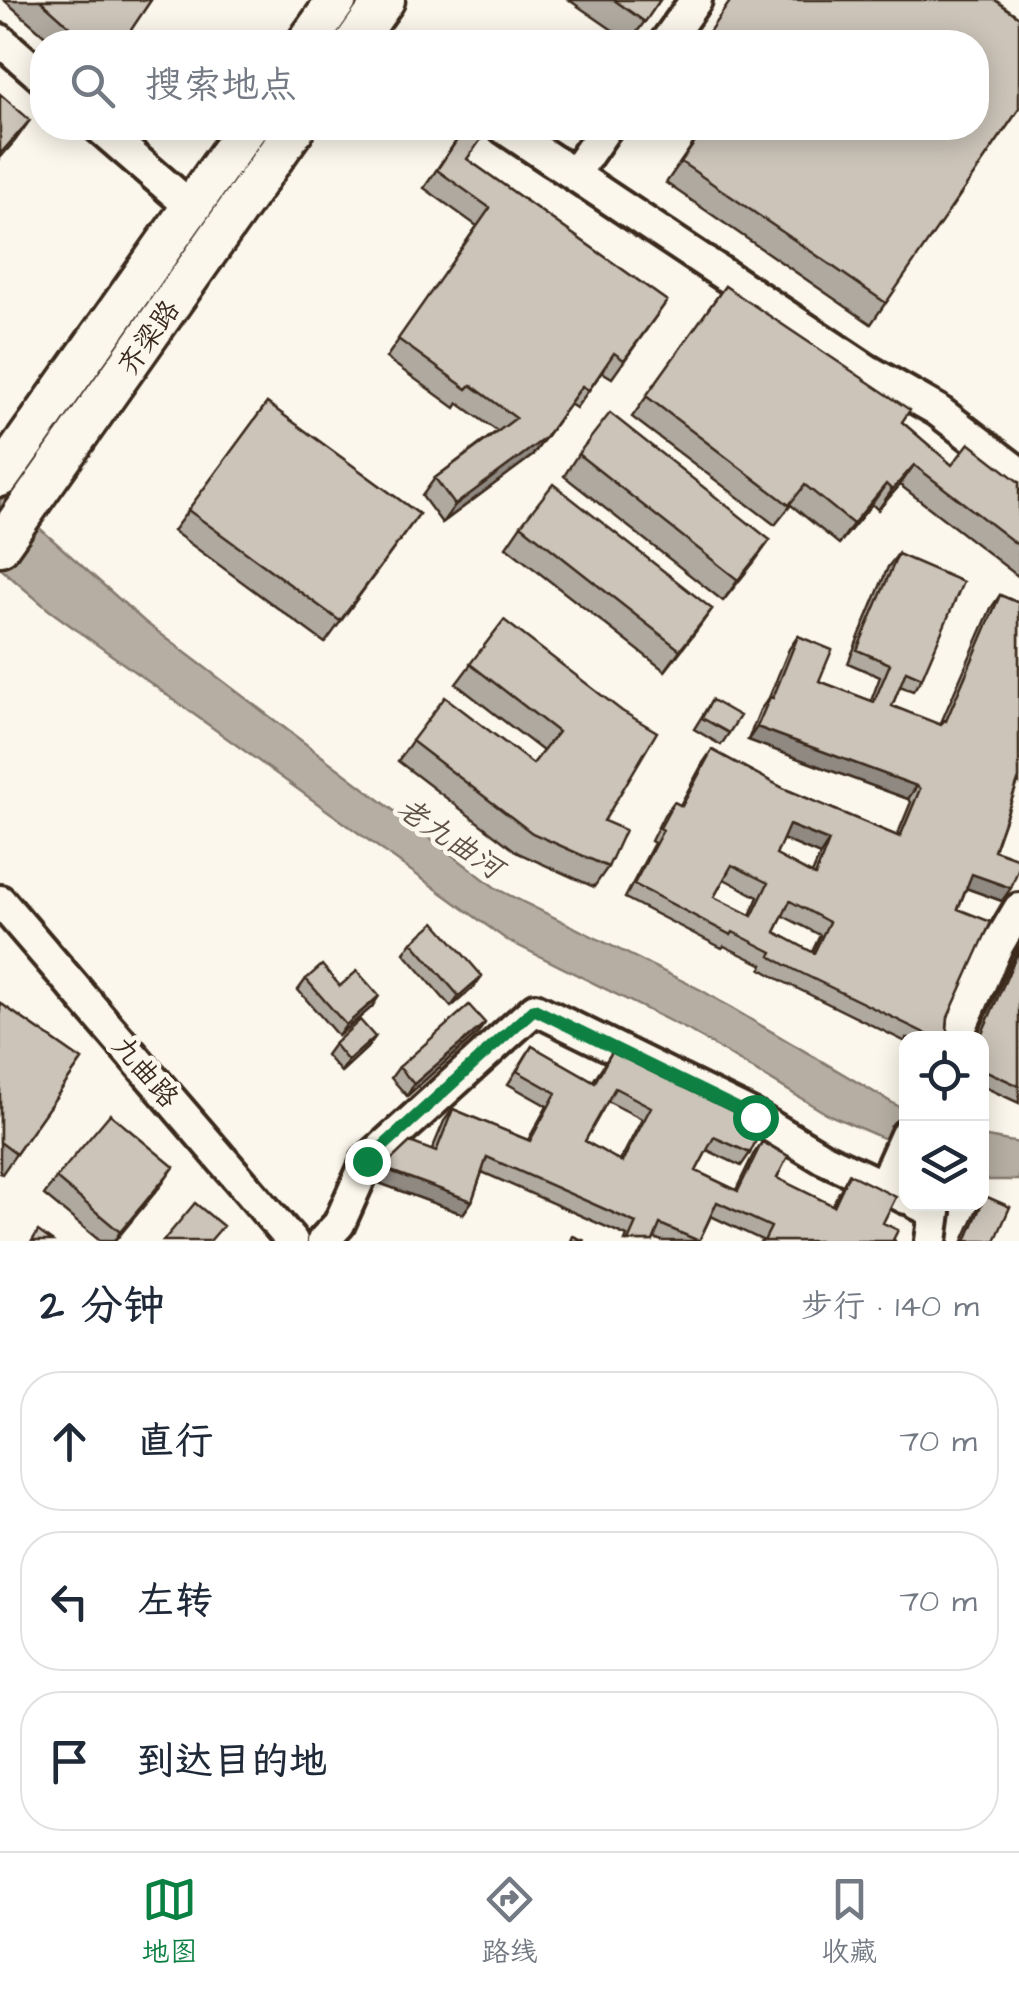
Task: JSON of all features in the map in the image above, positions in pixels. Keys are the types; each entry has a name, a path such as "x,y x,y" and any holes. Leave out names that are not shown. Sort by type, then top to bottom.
{"main road":[{"path":"370,30 386,0"},
{"path":"314,30 329,3 356,30"},
{"name":"齐梁路","path":"1,476 238,140"},
{"name":"齐梁路","path":"0,546 287,140"}],"street":[{"path":"675,30 696,0"},
{"path":"0,40 30,66"},
{"path":"114,140 191,206"},
{"path":"522,140 867,370 936,410 1019,473"},
{"path":"574,174 598,140"},
{"name":"九曲路","path":"0,901 292,1241"},
{"path":"959,1031 996,948 1019,909"},
{"path":"323,1241 339,1224 367,1161 534,1009 755,1117 823,1158 893,1186"},
{"path":"931,1241 933,1211"}],"shaded area":[{"path":"0,493 145,622 497,889 701,990 899,1107 899,1145 827,1114 690,1031 507,940 49,610 0,568"},
{"path":"989,1137 1019,1143 1019,1180 989,1180"}],"building":[{"path":"40,0 151,0 131,30 74,30"},
{"path":"614,0 660,0 645,22"},
{"path":"731,0 995,0 1019,17 1019,109 886,303 681,162 697,140 989,140 989,30 710,30"},
{"path":"0,94 30,120 0,154"},
{"path":"457,140 480,140 467,159 667,301 624,360 614,353 589,390 582,386 545,438 455,505 435,478 516,418 471,385 467,389 398,339 490,208 437,170"},
{"path":"725,286 910,410 902,422 952,465 969,443 1019,482 1019,546 914,465 892,490 886,484 853,524 805,485 789,505 646,396"},
{"path":"267,403 419,514 340,621 188,510"},
{"path":"610,413 770,540 738,580 578,454"},
{"path":"553,484 712,609 680,650 521,525"},
{"path":"898,554 963,582 922,678 906,671 892,706 941,725 946,721 1000,595 1019,603 1019,778 994,850 1019,859 1019,867 1011,888 972,874 958,909 991,922 948,1017 948,1031 921,1031 793,969 770,956 772,952 634,884 674,802 682,806 712,750 785,789 900,837 920,789 917,786 757,727 798,636 832,650 819,681 874,702 890,664 857,650","holes":["789,825 829,841 815,876 776,855","732,865 768,883 752,916 714,897","790,901 829,922 814,953 775,932"]},
{"path":"504,620 622,711 657,732 604,821 625,830 608,867 532,833 412,741 445,697 533,764 558,732 470,664"},
{"path":"712,700 740,716 729,733 702,718"},
{"path":"435,922 482,976 459,996 412,942"},
{"path":"1019,950 1019,1086 989,1072 989,1031 983,1031"},
{"path":"322,965 340,986 357,971 379,996 346,1025 306,979"},
{"path":"0,1003 82,1060 16,1154 0,1142"},
{"path":"469,1005 485,1023 414,1084 399,1067"},
{"path":"360,1020 375,1037 348,1061 334,1044"},
{"path":"532,1046 595,1082 612,1052 763,1126 750,1153 714,1137 696,1171 738,1191 762,1142 788,1156 777,1178 834,1206 849,1174 896,1197 883,1223 898,1230 895,1241 764,1241 771,1227 717,1202 699,1241 660,1224 653,1241 628,1241 636,1223 487,1157 472,1201 388,1170 391,1160 410,1142 436,1152 453,1109 530,1141 556,1093 517,1071","holes":["615,1088 651,1107 622,1162 585,1141"]},
{"path":"110,1114 174,1167 120,1232 56,1178"},
{"path":"989,1198 1010,1207 995,1241 966,1241 979,1211 989,1211"},
{"path":"195,1203 223,1226 210,1241 163,1241"},
{"path":"38,1231 52,1241 32,1241"}],"route":[{"path":"367,1161 534,1009 755,1117"}],"water label":[{"name":"老九曲河","path":"450,838"}]}
